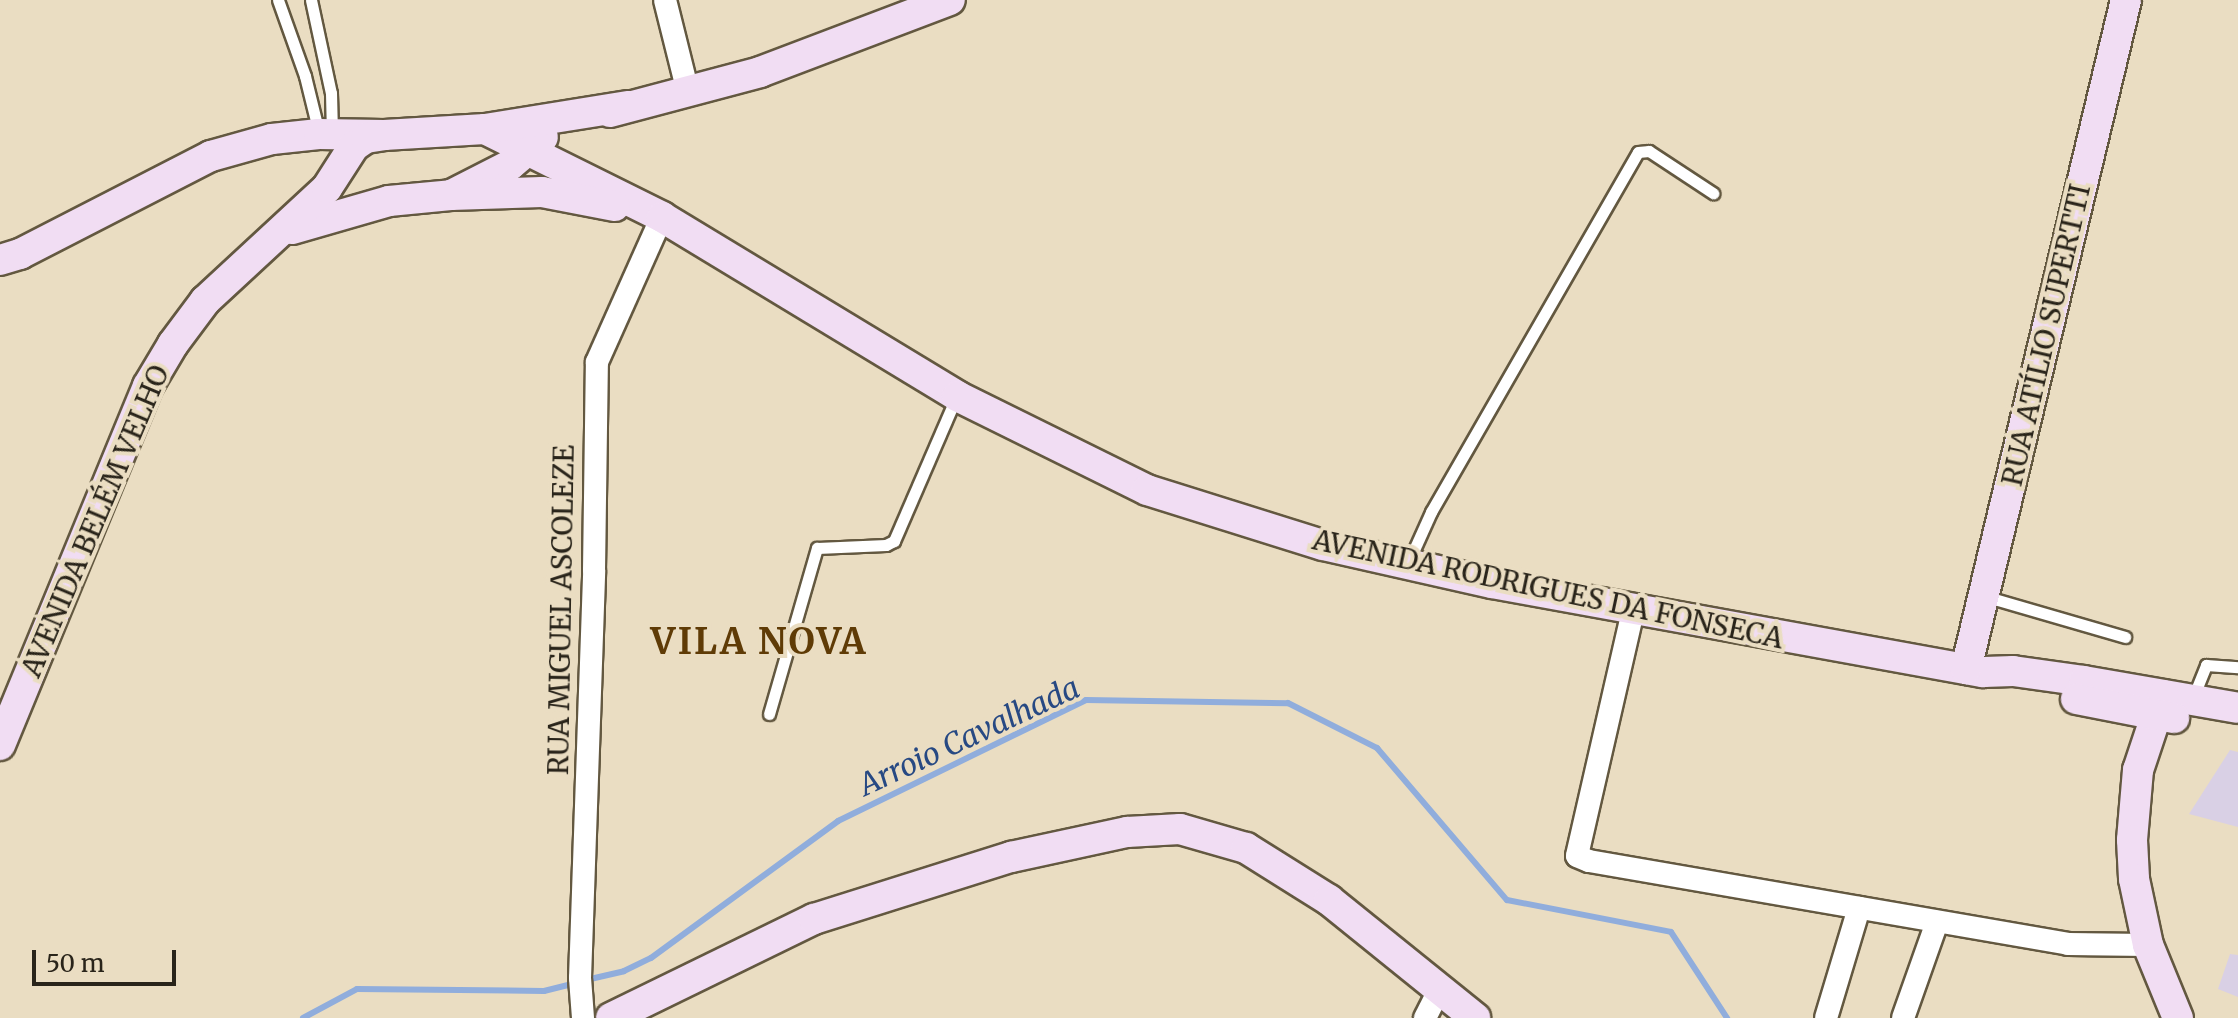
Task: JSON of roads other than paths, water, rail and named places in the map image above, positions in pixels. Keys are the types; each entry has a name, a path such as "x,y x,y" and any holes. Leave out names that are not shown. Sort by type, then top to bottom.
{"main road":[{"name":"RUA ATÍLIO SUPERTTI","path":"1974,671 1984,596 2126,0"},
{"path":"0,260 20,254 211,156 318,134 384,135 485,129 629,106 760,72 933,3"},
{"path":"451,195 495,174 563,127 629,106"},
{"name":"AVENIDA RODRIGUES DA FONSECA","path":"485,129 662,217 957,396 1147,490 1323,545 1407,565 1633,611 1974,671"},
{"path":"318,134 348,183 364,193 389,201"},
{"name":"AVENIDA BELÉM VELHO","path":"0,745 148,386 173,344 205,301 314,202 354,146 366,138 384,135"},
{"name":"AVENIDA RODRIGUES DA FONSECA","path":"389,201 542,192 662,217"},
{"name":"AVENIDA BELÉM VELHO","path":"272,238 306,223 389,201"},
{"path":"1974,671 2013,671 2238,725"},
{"path":"1974,671 2009,685 2092,703 2238,708"},
{"path":"2092,703 2115,720 2124,733 2138,770"},
{"path":"2155,703 2138,770 2132,810 2134,879 2148,945 2178,1018"},
{"path":"611,1018 814,919 1011,857 1127,832 1180,829 1246,848 1329,900 1475,1018"}],"street":[{"path":"665,0 688,92"},
{"name":"RUA MIGUEL ASCOLEZE","path":"583,1018 580,978 594,570 597,362 662,217"},
{"path":"1633,611 1577,856 1589,861 2080,945 2148,945"},
{"path":"1826,1018 1859,908"},
{"path":"1903,1018 1937,922"},
{"path":"1425,1018 1439,990"}],"lane":[{"path":"278,0 305,76 318,134"},
{"path":"311,0 331,93 318,134"},
{"path":"1407,565 1431,512 1638,152 1649,151 1713,193"},
{"path":"769,714 817,548 886,545 894,541 957,396"},
{"path":"1984,596 2125,637"},
{"path":"2155,703 2206,665 2238,667"}],"waterway":[{"name":"Arroio Cavalhada","path":"586,980 624,971 651,958 838,821 1086,700 1288,703 1377,748 1507,900 1671,932 1727,1018"},
{"name":"Arroio Cavalhada","path":"303,1018 357,989 544,991 575,983"}],"district":[{"name":"VILA NOVA","path":"759,642"}]}
